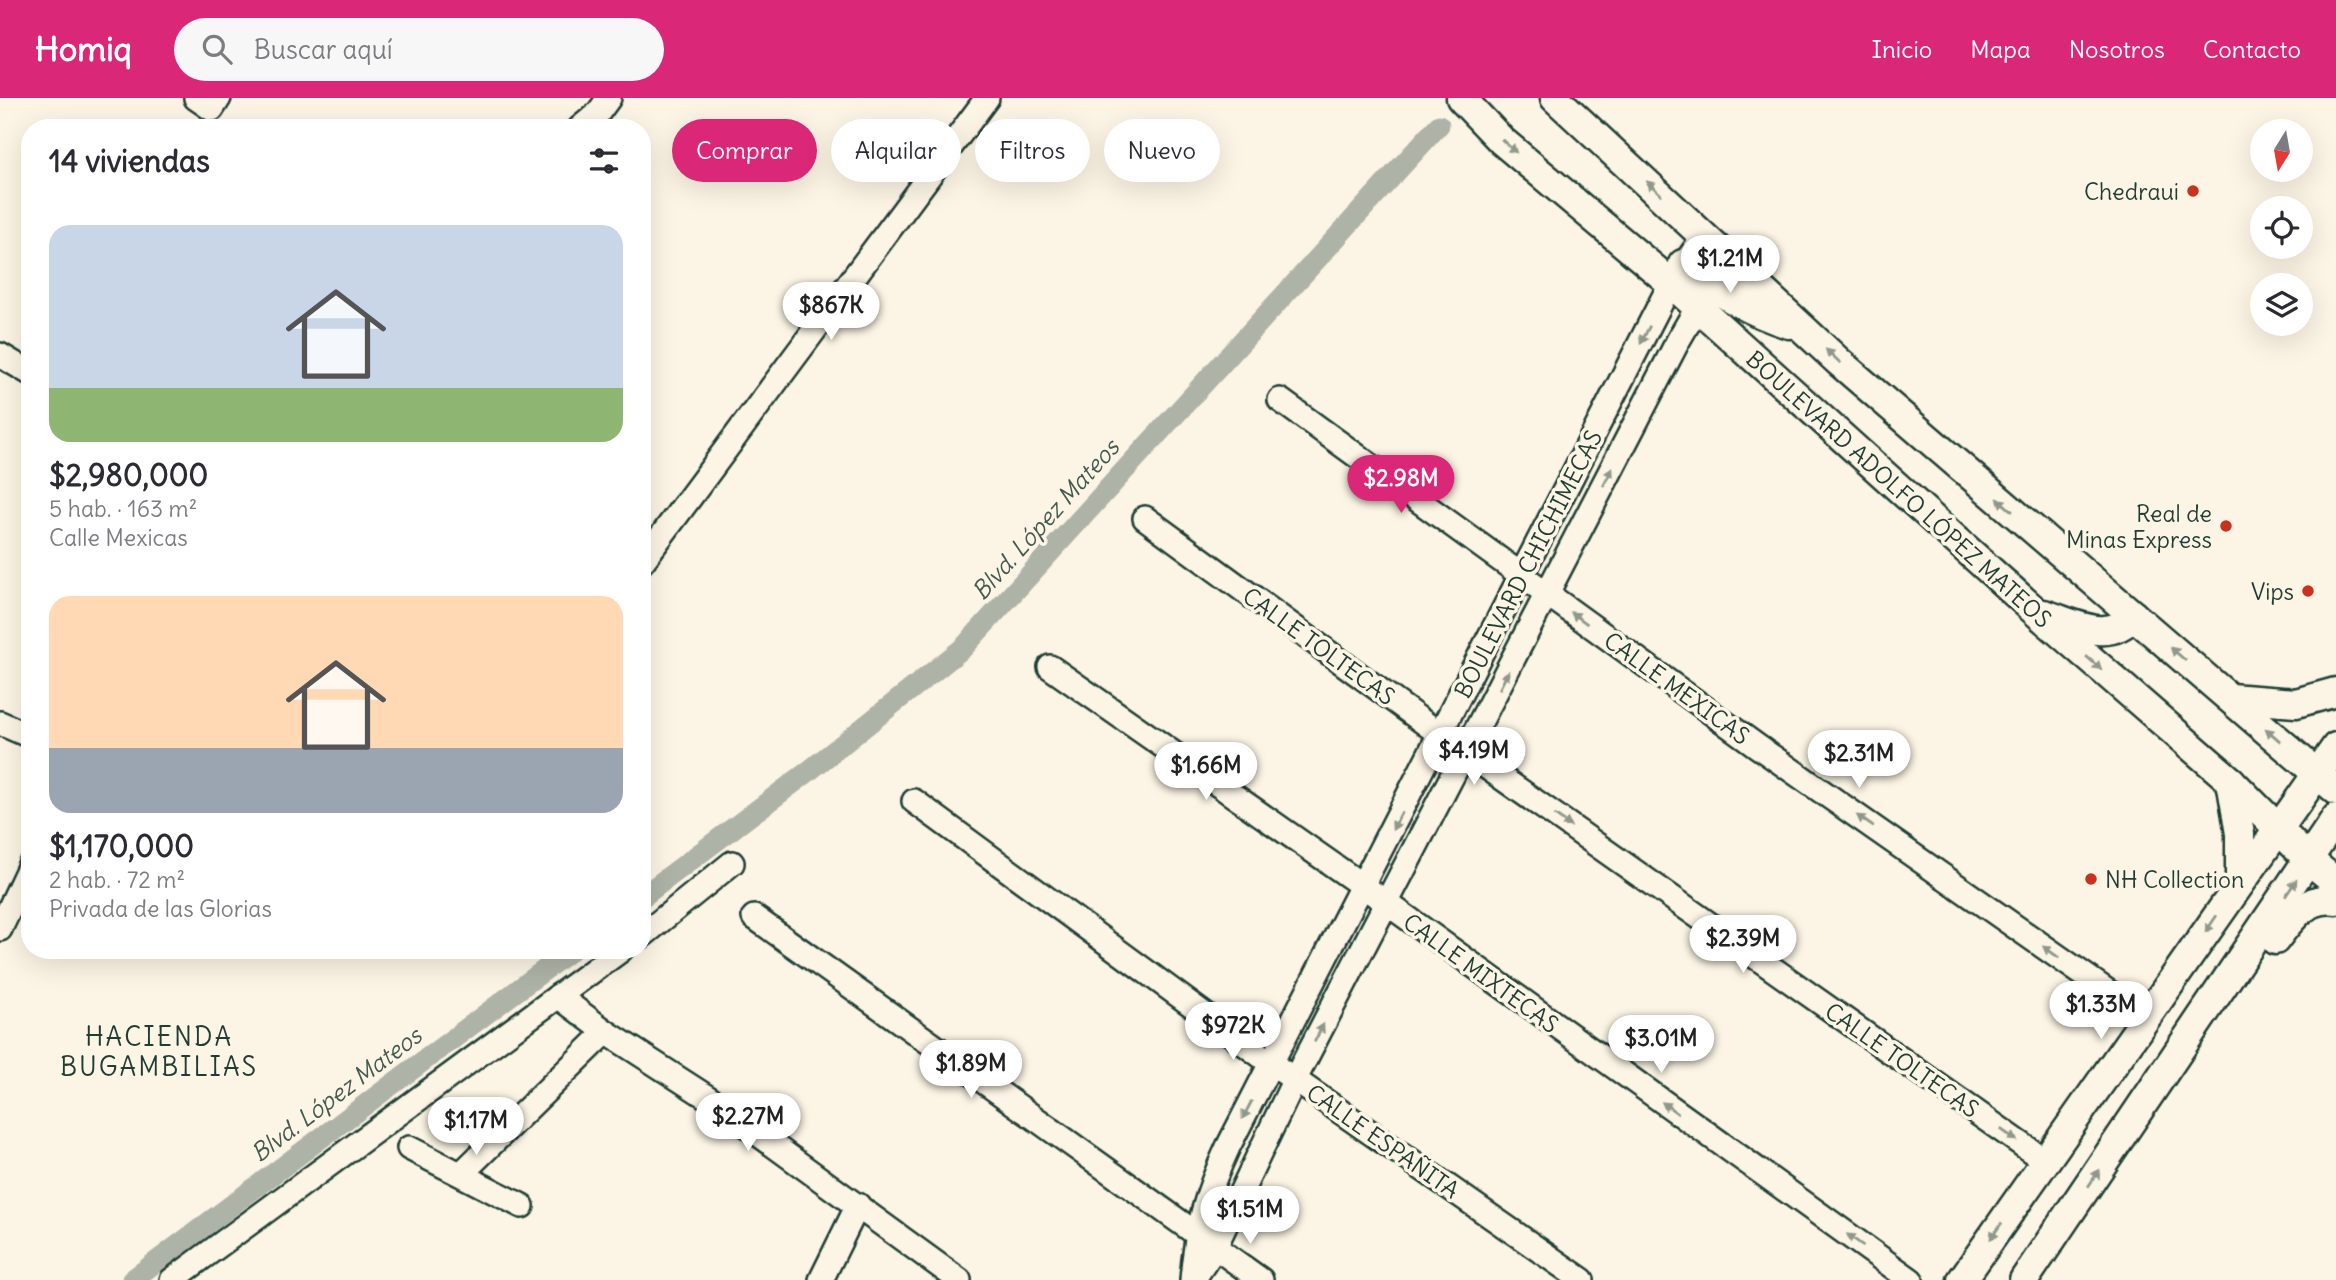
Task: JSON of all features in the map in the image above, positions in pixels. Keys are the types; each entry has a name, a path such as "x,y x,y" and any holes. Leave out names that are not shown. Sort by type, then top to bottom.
{"main road":[{"name":"BOULEVARD ADOLFO LÓPEZ MATEOS","path":"1461,98 1502,141 1677,273 1703,296 2035,611 2231,781 2310,861 2336,882"},
{"path":"1555,98 1839,362 2326,781"},
{"path":"1703,296 1805,329"},
{"path":"2035,611 2094,631 2118,628 2133,615"},
{"path":"2230,698 2275,704 2296,703 2336,692"},
{"path":"1962,1280 2147,1019 2277,827 2326,781 2336,747"},
{"path":"2231,781 2240,834 2240,883"},
{"path":"2024,1280 2310,861 2336,818"},
{"path":"2199,1020 2226,1003 2294,916 2311,903 2336,900"}],"street":[{"path":"651,550 986,98"},
{"name":"BOULEVARD CHICHIMECAS","path":"1193,1280 1196,1233 1212,1181 1677,273 1705,235"},
{"name":"BOULEVARD CHICHIMECAS","path":"1193,1280 1214,1249 1295,1079 1467,754 1703,296 1728,259"},
{"path":"0,355 21,368"},
{"name":"CALLE MEXICAS","path":"1280,400 1547,595 2147,1019"},
{"name":"CALLE TOLTECAS","path":"1145,518 1467,754 2045,1160"},
{"name":"CALLE MIXTECAS","path":"1050,667 1363,886 1911,1280"},
{"path":"0,723 21,732"},
{"name":"CALLE ESPAÑITA","path":"914,801 1272,1064 1582,1280"},
{"path":"651,929 732,863"},
{"path":"0,929 21,884"},
{"path":"754,916 1196,1233 1214,1249 1261,1280"},
{"path":"172,1280 609,959"},
{"path":"558,996 606,1032 710,1099 959,1280"},
{"path":"461,1174 606,1032"},
{"path":"409,1149 522,1206"},
{"path":"821,1280 858,1205"}],"waterway":[{"name":"Blvd. López Mateos","path":"651,890 809,771 963,648 1439,125"},
{"name":"Blvd. López Mateos","path":"132,1280 559,959"}],"place":[{"name":"Chedraui","path":"2193,191"},
{"name":"Real de Minas Express","path":"2226,526"},
{"name":"Vips","path":"2308,591"},
{"name":"NH Collection","path":"2091,879"}],"district":[{"name":"HACIENDA BUGAMBILIAS","path":"159,1051"}]}
